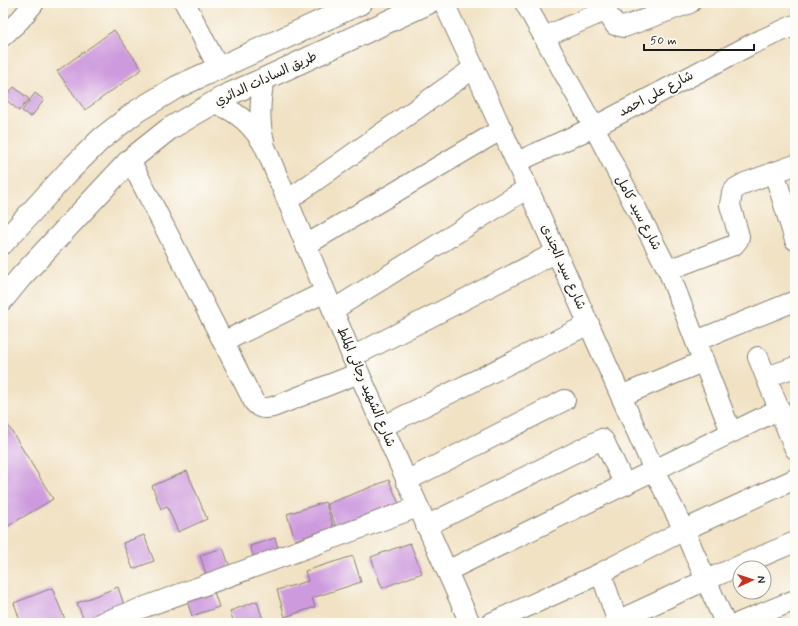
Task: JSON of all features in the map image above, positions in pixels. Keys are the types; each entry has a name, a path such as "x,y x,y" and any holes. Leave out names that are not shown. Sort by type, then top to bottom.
{"highway":[{"path":"3,243 68,172 101,139 137,111 177,87 361,3"},
{"name":"طريق السادات الدائري","path":"3,299 12,275 130,160 170,129 225,96 428,3"}],"street":[{"path":"3,36 20,20 34,3"},
{"path":"185,3 219,69"},
{"name":"شارع سيد الجندى","path":"444,3 502,128 654,470 684,530 725,623"},
{"name":"شارع سيد كامل","path":"525,3 594,127 668,270 731,432"},
{"path":"544,37 600,13 605,13 608,15 615,25 624,27 690,3"},
{"name":"شارع على احمد","path":"516,162 594,127 733,54 795,25"},
{"path":"288,200 474,68"},
{"name":"شارع الشهيد رجائى الملط","path":"264,79 261,93 260,114 262,135 266,149 382,427 470,623"},
{"name":"شارع الشهيد رجائى الملط","path":"214,103 225,107 245,120 253,128 266,149"},
{"path":"306,245 502,128"},
{"path":"130,160 254,402 258,407 265,409 356,365 557,252"},
{"path":"668,270 734,245 739,236 730,205 732,193 736,188 745,183 795,166"},
{"path":"774,172 795,240"},
{"path":"333,310 528,188"},
{"path":"223,342 325,292"},
{"path":"696,341 795,301"},
{"path":"382,427 589,324"},
{"path":"758,357 787,418 795,448"},
{"path":"621,396 704,361"},
{"path":"767,377 795,367"},
{"path":"406,481 565,400"},
{"path":"447,571 731,432 787,418"},
{"path":"426,526 602,439 604,440 625,485"},
{"path":"491,623 601,573 684,530 795,479"},
{"path":"101,623 418,507"},
{"path":"601,573 617,622 706,580 795,542"},
{"path":"739,623 795,600"}],"building":[{"path":"114,30 142,69 85,110 57,71"},
{"path":"14,87 29,99 19,111 4,98"},
{"path":"35,93 44,100 31,117 22,111"},
{"path":"6,422 53,499 3,529 3,426"},
{"path":"187,471 207,519 178,532 167,506 161,509 152,486"},
{"path":"389,480 399,504 337,529 327,504"},
{"path":"325,502 334,528 295,540 287,514"},
{"path":"144,535 154,561 133,569 123,543"},
{"path":"275,538 283,564 258,572 250,546"},
{"path":"410,543 422,573 382,588 371,557"},
{"path":"223,548 232,573 208,581 200,555"},
{"path":"353,556 361,582 312,598 315,607 285,617 277,590 308,581 305,571"},
{"path":"212,586 219,607 192,616 185,595"},
{"path":"118,587 126,611 95,623 85,623 77,603"},
{"path":"52,588 66,622 21,623 14,603"},
{"path":"257,601 264,623 234,623 230,611"}]}
